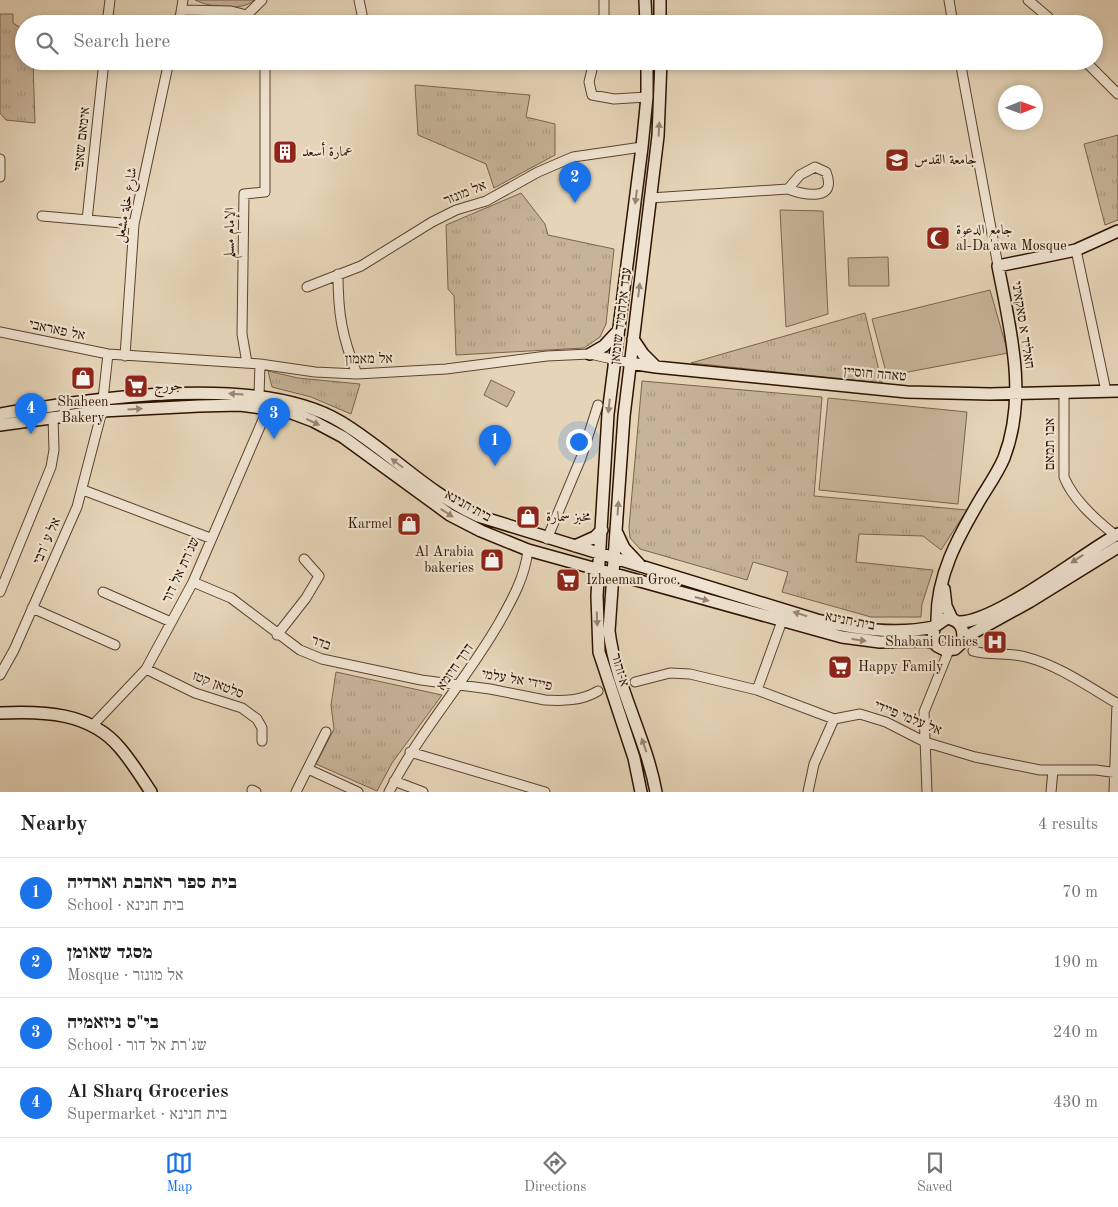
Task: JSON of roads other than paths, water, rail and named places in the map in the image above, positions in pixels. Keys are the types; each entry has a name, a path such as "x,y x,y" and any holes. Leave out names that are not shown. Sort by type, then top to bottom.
{"street":[{"path":"108,15 110,0"},
{"path":"181,15 183,0"},
{"path":"182,10 231,12 247,15 262,0"},
{"path":"359,0 362,15"},
{"path":"604,0 604,15"},
{"path":"645,0 646,15"},
{"path":"661,15 663,0"},
{"path":"949,0 952,15"},
{"path":"1028,0 1046,15"},
{"name":"אימאם שאפי","path":"87,220 103,70"},
{"name":"شارع خلة مشعل","path":"125,356 134,224 167,70"},
{"name":"الإمام مسلم","path":"247,363 242,334 244,194 265,192 265,70"},
{"path":"592,70 589,82 592,95 614,99 647,97"},
{"name":"עבד אלחמיד שומאן","path":"599,553 602,530 608,414 642,147 647,97 647,70"},
{"name":"עבד אלחמיד שומאן","path":"612,574 624,416 658,136 661,70"},
{"name":"חאליד א סאקאיני","path":"936,624 938,600 954,546 1004,459 1012,430 1016,394 1014,360 962,70"},
{"path":"1094,70 1118,94"},
{"name":"אל מונזר","path":"307,287 361,266 432,222 456,210 486,201 538,172 572,157 642,147"},
{"path":"0,160 0,177"},
{"path":"650,198 788,189"},
{"path":"42,216 134,224"},
{"path":"998,266 1076,250 1118,231"},
{"path":"1076,250 1106,391"},
{"path":"338,274 338,304 344,342 357,374"},
{"path":"590,354 604,346 618,331"},
{"name":"אל פאראבי","path":"0,332 108,354"},
{"path":"633,339 645,358 656,368"},
{"path":"103,399 108,354"},
{"name":"אל מאמון","path":"108,354 260,364 315,372 357,374 446,369 547,356 590,354 630,363"},
{"name":"טאהה חוסיין","path":"630,363 656,368 907,392 1016,394 1118,391"},
{"path":"259,396 260,364"},
{"name":"אבו תמאם","path":"1064,393 1064,477 1067,485 1098,521 1117,539"},
{"name":"בית חנינא","path":"0,414 103,399 192,394 259,396 319,410 347,426 462,509 547,539 842,626 881,631 921,629 936,624"},
{"path":"547,539 581,458 598,404"},
{"name":"בית חנינא","path":"0,425 53,416 102,411 240,405 289,412 347,440 450,515 528,550 782,621 865,640 925,641 934,643"},
{"name":"שג'רת אל דור","path":"92,726 146,669 192,582 210,538 242,472 268,408"},
{"name":"אל ע 'רבי","path":"0,675 14,650 83,490 102,411"},
{"path":"0,592 51,467 54,450 53,416"},
{"path":"83,490 210,538"},
{"path":"575,546 595,537 602,530"},
{"path":"616,532 628,553 642,567"},
{"path":"1117,539 962,641 955,649 941,649 934,643 932,635 936,624 942,620 970,621 1002,608 1117,539"},
{"name":"דרך חיזמא","path":"388,792 410,752 481,655 507,609 523,575 528,550"},
{"name":"א-זהור","path":"599,553 597,596 599,652 636,765 641,792"},
{"path":"277,635 306,598 319,576 304,559"},
{"path":"575,564 587,576 597,596"},
{"name":"א-זהור","path":"612,574 610,602 612,650 646,752 656,792"},
{"name":"חאליד א סאקאיני","path":"943,580 946,606 955,620"},
{"path":"610,602 617,590 638,581"},
{"name":"בדר","path":"192,582 231,598 277,635 300,650 331,661 421,680 460,685"},
{"path":"104,592 171,622"},
{"path":"32,608 115,645"},
{"path":"955,620 963,630 962,641"},
{"path":"757,690 782,621"},
{"path":"927,792 924,712 949,650"},
{"path":"972,651 988,656 1023,656 1040,661 1118,703 1117,772 1114,792"},
{"name":"סלטאן קטז","path":"146,669 195,693 242,708 258,719 262,728 262,741"},
{"path":"635,682 678,672 757,690 834,719 814,764 808,792"},
{"name":"פיידי אל עלמי","path":"460,685 565,701 590,696 598,691"},
{"path":"0,713 50,712 71,717 92,726 120,747 151,792"},
{"name":"אל עלמי פיידי","path":"834,719 860,714 886,722 925,742 975,757 1052,770 1117,772"},
{"path":"296,792 326,732"},
{"path":"410,752 545,792"},
{"path":"308,770 358,792"},
{"path":"1051,792 1052,770"},
{"path":"394,781 423,792"}],"place":[{"name":"عمارة أسعد","path":"285,152"},
{"name":"جامعة القدس","path":"897,160"},
{"name":"מסגד שאומן","path":"575,203"},
{"name":"جامع الدعوة al-Da'awa Mosque","path":"938,238"},
{"name":"Shaheen Bakery","path":"83,378"},
{"name":"جورج","path":"136,386"},
{"name":"Al Sharq Groceries","path":"31,434"},
{"name":"בי\"ס ניזאמיה","path":"274,439"},
{"name":"בית ספר ראהבת וארדיה","path":"495,466"},
{"name":"مخبز سمارة","path":"528,517"},
{"name":"Karmel","path":"409,524"},
{"name":"Al Arabia bakeries","path":"492,560"},
{"name":"Izheeman Groc.","path":"568,580"},
{"name":"Shabani Clinics","path":"995,642"},
{"name":"Happy Family","path":"840,667"}]}
